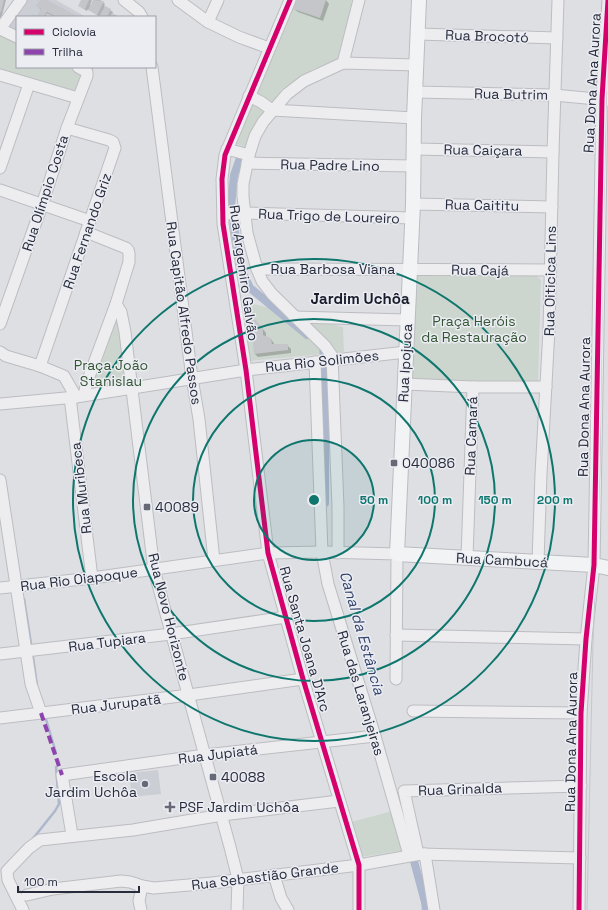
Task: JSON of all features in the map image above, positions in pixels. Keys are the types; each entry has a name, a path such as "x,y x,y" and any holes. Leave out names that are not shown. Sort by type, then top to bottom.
{"main road":[{"name":"Rua Ipojuca","path":"397,554 413,204 414,118 419,0"},
{"name":"Rua Cambucá","path":"397,554 594,565 608,568"}],"street":[{"path":"16,37 0,29 21,0"},
{"path":"124,0 139,12 141,16"},
{"path":"178,0 208,22 239,37 269,48"},
{"path":"208,22 218,0"},
{"name":"Rua Argemiro Galvão","path":"246,370 225,238 222,179 227,149 290,0"},
{"path":"359,0 343,63 416,65"},
{"name":"Rua Oiticica Lins","path":"538,562 549,330 554,95 558,0"},
{"name":"Rua Dona Ana Aurora","path":"579,910 581,713 586,639 594,565 608,0"},
{"name":"Rua Brocotó","path":"417,34 557,38"},
{"name":"Rua Argemiro Galvão","path":"324,361 330,351 272,294 262,281 256,269 247,233 244,213 243,184 248,159 255,136 272,110 293,88 316,75 343,63"},
{"name":"Rua Olímpio Costa","path":"0,324 87,74 85,70 80,68"},
{"name":"Rua Capitão Alfredo Passos","path":"152,68 192,378 199,419 214,560"},
{"path":"0,75 78,98"},
{"path":"0,168 29,84"},
{"name":"Rua Butrim","path":"415,92 554,95 605,100"},
{"path":"249,96 272,110 414,118"},
{"name":"Rua Fernando Griz","path":"40,366 114,152 114,144 109,140 67,128"},
{"name":"Rua Padre Lino","path":"227,149 248,159 413,166"},
{"name":"Rua Caiçara","path":"414,149 553,152"},
{"path":"0,190 90,221"},
{"name":"Rua Caititu","path":"413,204 552,207"},
{"name":"Rua Trigo de Loureiro","path":"224,214 244,213 412,218"},
{"path":"0,352 6,356 40,366 64,376 77,396 87,382 116,304 128,262 129,253 126,248 86,232"},
{"name":"Rua Barbosa Viana","path":"256,269 410,269"},
{"name":"Rua Cajá","path":"410,269 550,270"},
{"name":"Rua Novo Horizonte","path":"116,304 121,312 125,332 154,570 206,755 238,879 237,910"},
{"path":"294,317 408,320"},
{"name":"Rua Rio Solimões","path":"0,404 77,396 246,370 406,352"},
{"path":"324,361 337,552"},
{"name":"Rua das Laranjeiras","path":"324,361 323,552 328,584 375,736 417,855 434,910"},
{"name":"Rua Santa Joana D'Arc","path":"246,370 268,553 303,679 359,865 359,910"},
{"path":"405,384 473,387 546,387"},
{"name":"Rua Camará","path":"467,558 473,387"},
{"name":"Rua Muribeca","path":"77,396 92,578"},
{"path":"0,480 31,684 41,713"},
{"name":"Rua Rio Oiapoque","path":"0,588 154,570 268,553 337,552 397,554"},
{"name":"Rua Ipojuca","path":"396,679 397,554"},
{"name":"Rua Tupiara","path":"0,654 171,634 286,617"},
{"path":"396,634 586,639"},
{"name":"Rua Jurupatã","path":"0,718 189,695 303,679"},
{"path":"413,711 581,713"},
{"name":"Rua Jupiatá","path":"72,835 62,776 206,755 375,736"},
{"name":"Rua Grinalda","path":"417,855 404,791 581,786"},
{"path":"22,910 8,880 8,871 29,848 40,840 72,835 137,829 222,815 339,801"},
{"name":"Rua Sebastião Grande","path":"27,895 53,889 121,881 154,888 212,883 359,865 417,855 580,858"},
{"path":"274,875 281,898 288,910"},
{"path":"141,910 139,901 142,886"}],"shaded area":[{"path":"25,0 56,0 84,16 16,16 16,33 6,28"},
{"name":"Escola Jardim Uchôa","path":"158,770 161,794 132,797 129,773"}],"green space":[{"path":"288,0 352,0 343,55 336,60 313,69 282,89 273,102 254,150 228,141"},
{"path":"0,35 16,41 16,68 73,68 85,72 75,95 0,69"},
{"name":"Praça Heróis da Restauração","path":"420,272 537,276 541,280 538,382 409,381 410,279"},
{"path":"242,301 343,327 344,352 250,361 247,359"},
{"name":"Praça João Stanislau","path":"115,318 118,319 126,382 123,385 91,389 91,387"},
{"path":"393,811 405,850 361,857 351,822"}],"building":[{"path":"0,0 4,0 1,12 0,12"},
{"path":"40,0 47,0 77,16 54,16 47,12 45,16 37,16 41,9 36,6"},
{"path":"81,0 89,0 85,9 78,6"},
{"path":"93,0 104,1 97,15 88,10"},
{"path":"296,0 326,0 320,18 293,9"},
{"path":"105,6 111,9 108,16 100,16"},
{"path":"112,13 118,16 110,16"},
{"path":"250,319 256,320 263,329 263,335 271,338 272,344 288,344 288,350 254,354"}],"waterway":[{"name":"Canal da Estância","path":"241,155 234,175 231,207 241,269 250,288 307,335"},
{"name":"Canal da Estância","path":"320,344 323,347 325,368 325,503"},
{"path":"24,599 31,644"},
{"path":"33,657 37,686"},
{"path":"45,716 56,753"},
{"path":"31,841 59,804 56,767"},
{"name":"Canal da Estância","path":"411,850 426,910"}],"tram line":[{"path":"587,910 593,643 600,472 608,27"}],"marked path":[{"path":"41,713 62,775"}],"cycle path":[{"path":"290,0 225,155 222,179 223,224 246,370 268,553 303,679 359,865 359,910"},
{"path":"579,910 581,713 586,639 594,565 602,99 608,0"}],"place":[{"name":"040086","path":"394,463"},
{"name":"40089","path":"147,507"},
{"name":"40088","path":"213,777"},
{"name":"Escola Jardim Uchôa","path":"145,784"},
{"name":"PSF Jardim Uchôa","path":"170,807"}],"district":[{"name":"Jardim Uchôa","path":"360,299"}]}
